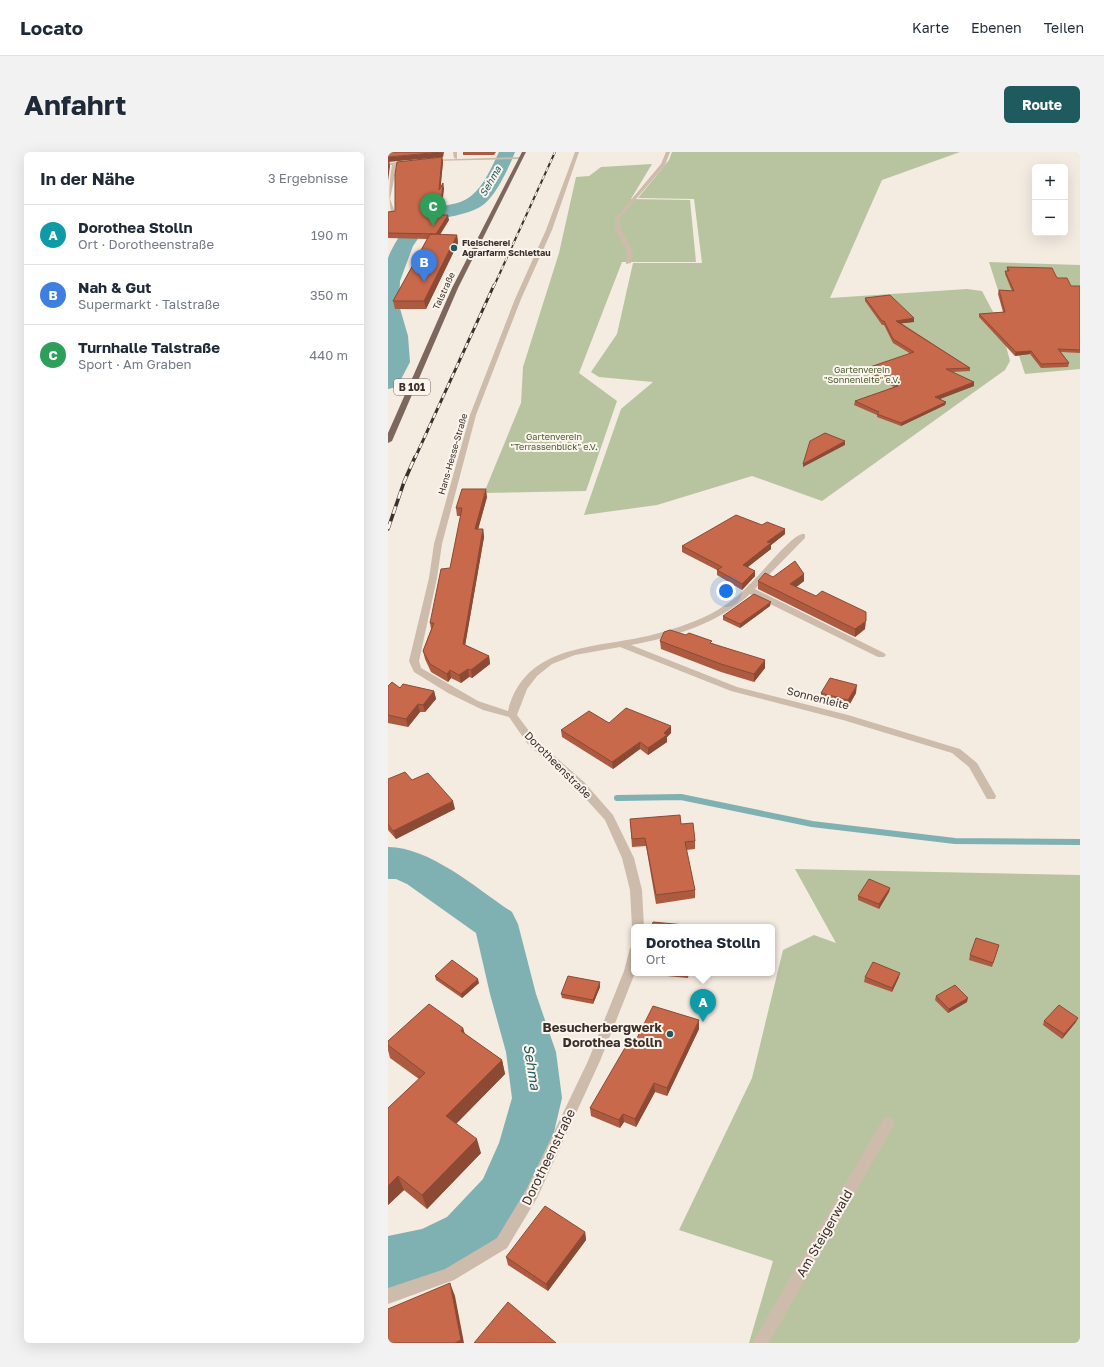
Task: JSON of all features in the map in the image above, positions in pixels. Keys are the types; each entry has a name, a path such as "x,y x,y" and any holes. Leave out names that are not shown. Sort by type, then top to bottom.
{"main road":[{"name":"Talstraße","path":"388,441 455,288 524,152"}],"street":[{"name":"Hans-Hesse-Straße","path":"512,715 494,712 466,699 417,670 414,661 433,578 438,544 472,415 518,299 549,230 577,152"},
{"path":"628,263 630,250 618,229 617,219 663,164 668,152"},
{"path":"388,157 395,163"},
{"path":"422,161 456,158 521,158"},
{"path":"388,164 416,161"},
{"path":"394,215 388,199 395,163"},
{"path":"512,715 519,692 532,676 557,658 674,632 698,623 726,609 749,590 802,536"},
{"path":"749,590 881,655"},
{"name":"Sonnenleite","path":"621,644 734,689 845,717 956,752 966,758 973,765 991,796"},
{"name":"Dorotheenstraße","path":"512,715 531,742 580,785 609,818 628,858 636,890 638,924"},
{"name":"Dorotheenstraße","path":"388,1296 449,1275 502,1243 532,1193 594,1061 631,966"},
{"name":"Am Steigerwald","path":"760,1343 888,1123"}],"lane":[{"path":"455,152 456,158"}],"green space":[{"name":"Gartenverein \"Sonnenleite\" e.V.","path":"672,152 960,152 882,180 830,298 967,289 982,291 1001,327 1010,361 1005,370 822,501 752,476 657,505 584,515 621,409 653,382 599,377 591,372 617,334 633,263 702,263 694,199 638,198 669,160"},
{"name":"Gartenverein \"Terrassenblick\" e.V.","path":"652,164 631,199 690,200 696,262 622,262 579,373 617,401 586,491 484,493 521,403 523,367 559,253 576,177 589,176 601,167"},
{"path":"989,262 1080,265 1080,369 1025,374"},
{"path":"795,869 1080,875 1080,1343 749,1343 773,1261 679,1230 752,1078 783,950 814,935 836,943"}],"building":[{"path":"388,152 442,152 388,157"},
{"path":"442,157 439,190 443,183 440,215 448,215 436,234 388,233 388,212 395,211 395,175 397,162"},
{"path":"430,234 457,235 424,301 393,301"},
{"path":"1007,267 1052,268 1057,278 1067,278 1071,286 1080,286 1080,350 1058,349 1069,363 1041,364 1031,351 1016,352 979,314 1005,312 999,290 1014,291 1005,271 1009,271"},
{"path":"890,295 914,318 896,321 970,368 946,369 974,382 935,397 946,402 901,423 877,414 879,412 855,401 898,386 867,368 914,352 893,339 884,321 882,321 865,298"},
{"path":"825,433 845,441 803,464 810,441"},
{"path":"462,489 486,489 475,529 483,529 463,644 489,656 471,670 468,669 459,675 450,670 447,674 430,664 423,651 434,623 430,623 441,569 450,568 462,508 456,508"},
{"path":"736,515 762,525 767,522 785,529 767,542 771,543 743,565 755,571 742,584 717,570 722,567 682,546"},
{"path":"795,561 804,574 790,584 816,596 822,591 866,612 866,621 855,629 758,581 765,573 773,577"},
{"path":"754,594 771,602 740,624 723,616"},
{"path":"670,630 686,635 689,633 712,641 710,643 765,660 754,674 721,664 660,641 664,632"},
{"path":"830,678 857,685 848,700 821,693"},
{"path":"392,682 400,688 403,684 434,691 423,705 418,704 406,719 388,715 388,686"},
{"path":"626,708 671,726 664,733 667,735 648,748 640,742 612,762 561,730 589,711 609,723"},
{"path":"405,772 412,780 428,773 453,801 393,831 388,824 388,779"},
{"path":"680,815 681,824 693,823 695,841 685,842 695,890 656,895 645,838 632,839 630,819"},
{"path":"869,879 890,888 879,904 858,896"},
{"path":"653,922 674,924 653,924"},
{"path":"976,938 999,945 993,963 970,955"},
{"path":"452,960 478,979 461,994 435,976"},
{"path":"873,962 900,973 892,988 865,977"},
{"path":"568,976 600,982 593,1000 561,994"},
{"path":"955,985 968,998 949,1009 936,996"},
{"path":"429,1004 463,1028 461,1031 502,1060 446,1116 477,1139 422,1195 398,1176 388,1186 388,1108 425,1073 388,1045 388,1041"},
{"path":"1059,1005 1078,1018 1064,1034 1044,1021"},
{"path":"653,1006 699,1020 667,1088 654,1083 635,1119 623,1114 619,1120 590,1108 626,1046 632,1048"},
{"path":"545,1206 585,1232 546,1284 506,1257"},
{"path":"450,1283 461,1340 455,1343 388,1343 388,1309"},
{"path":"508,1302 556,1343 474,1343"}],"waterway":[{"name":"Sehma","path":"388,305 389,281 403,245 425,216 461,208 478,200 490,184 507,152"},
{"name":"Sehma","path":"388,306 396,336 398,362 388,382"},
{"path":"617,798 681,797 812,824 955,841 1080,842"},
{"name":"Sehma","path":"388,863 402,863 422,873 496,924 513,994 531,1052 537,1098 525,1145 502,1197 467,1236 427,1256 388,1264"}],"railway":[{"path":"494,286 555,152"},
{"path":"415,458 494,285"},
{"path":"388,529 404,482 415,457"}],"place":[{"name":"Turnhalle Talstraße","path":"433,226"},
{"name":"Fleischerei Agrarfarm Schlettau","path":"454,248"},
{"name":"Nah & Gut","path":"424,282"},
{"name":"Dorothea Stolln","path":"703,1022"},
{"name":"Besucherbergwerk Dorothea Stolln","path":"670,1034"}]}
